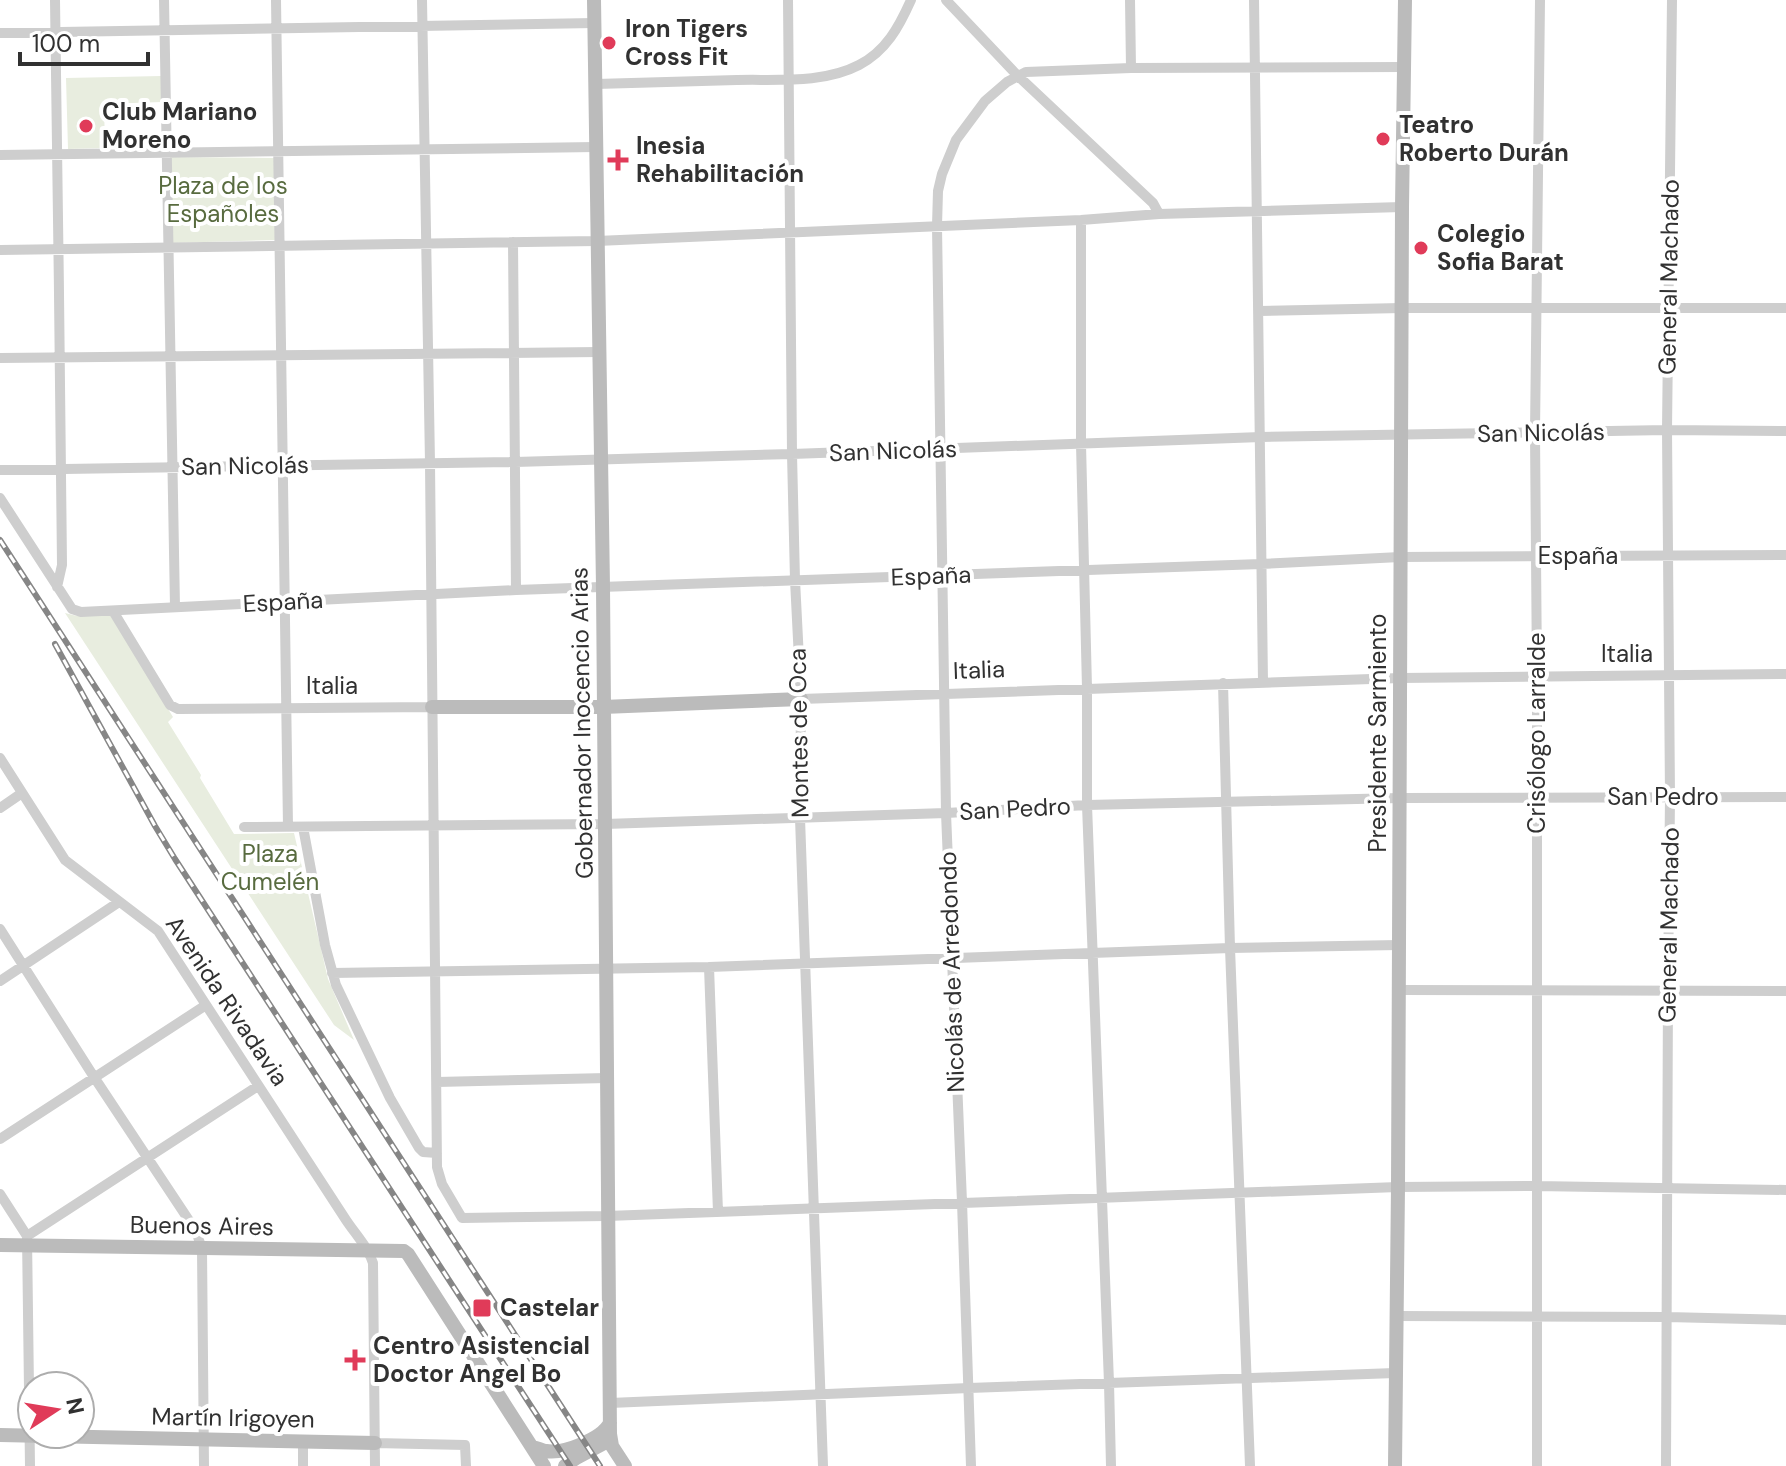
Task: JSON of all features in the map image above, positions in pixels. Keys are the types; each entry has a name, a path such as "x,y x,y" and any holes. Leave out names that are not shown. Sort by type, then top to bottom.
{"street":[{"path":"55,0 62,565 57,587"},
{"path":"164,0 175,607"},
{"path":"276,0 288,827"},
{"path":"422,0 437,1167 442,1184 462,1218 607,1216 1398,1187 1786,1190"},
{"name":"Gobernador Inocencio Arias","path":"594,0 612,1446"},
{"name":"Montes de Oca","path":"788,0 792,454 801,699 800,818 823,1466"},
{"path":"596,84 790,79 843,71 869,59 894,36 911,0"},
{"path":"946,0 1017,75 1153,203 1159,214"},
{"path":"1130,0 1131,68"},
{"path":"1254,0 1263,682"},
{"name":"Presidente Sarmiento","path":"1395,1466 1405,0"},
{"name":"Crisólogo Larralde","path":"1537,1466 1535,433 1540,0"},
{"name":"General Machado","path":"1666,1466 1670,797 1667,430 1672,0"},
{"path":"0,33 594,23"},
{"path":"1017,75 1035,70 1131,68 1404,67"},
{"name":"Nicolás de Arredondo","path":"971,1466 946,813 938,191 956,140 985,101 1017,75"},
{"path":"0,155 596,147"},
{"path":"0,250 597,241 1159,214 1402,207"},
{"path":"1081,220 1087,805 1111,1466"},
{"path":"513,242 516,590"},
{"path":"1259,311 1786,308"},
{"path":"0,358 599,352"},
{"name":"San Nicolás","path":"0,470 515,462 1261,437 1786,431"},
{"path":"0,498 57,587"},
{"name":"España","path":"57,587 76,612 516,590 1400,557 1786,555"},
{"name":"Italia","path":"113,611 173,708 603,707 1400,678 1786,674"},
{"path":"1223,683 1250,1466"},
{"name":"Avenida Rivadavia","path":"0,758 65,860 158,931 369,1250"},
{"path":"0,808 22,793"},
{"name":"San Pedro","path":"244,827 605,824 946,813 1087,805 1400,798 1786,797"},
{"path":"303,827 336,985 390,1098 419,1148 423,1152 437,1153"},
{"path":"0,981 119,902"},
{"path":"0,929 196,1231 202,1249 204,1466"},
{"path":"332,973 709,967 1399,945"},
{"path":"709,967 718,1212"},
{"path":"1399,990 1786,991"},
{"path":"0,1139 206,1005"},
{"path":"437,1082 607,1078"},
{"path":"27,1241 258,1086"},
{"path":"0,1194 27,1241 28,1370"},
{"name":"Buenos Aires","path":"0,1245 27,1241 202,1249 404,1251 533,1447"},
{"path":"369,1250 373,1263 375,1466"},
{"path":"1396,1316 1535,1315 1786,1320"},
{"path":"610,1403 1395,1373"},
{"path":"533,1447 547,1452 568,1449 598,1436 610,1423"},
{"name":"Martín Irigoyen","path":"96,1437 465,1445 466,1466"},
{"path":"303,1441 303,1466"},
{"path":"565,1466 606,1443 612,1446 625,1466"},
{"path":"533,1447 544,1466"},
{"path":"533,1447 552,1466"}],"green space":[{"name":"Club Mariano Moreno","path":"161,76 162,102 104,104 105,148 68,149 66,78"},
{"name":"Plaza de los Españoles","path":"170,157 274,158 275,240 171,243"},
{"name":"Plaza Cumelén","path":"65,613 111,616 173,717 168,722 234,834 294,833 328,979 354,1040 334,1025"}],"railway":[{"path":"0,540 600,1466"},
{"path":"55,644 175,859 570,1466"}],"place":[{"name":"Iron Tigers Cross Fit","path":"609,43"},
{"name":"Club Mariano Moreno","path":"86,126"},
{"name":"Teatro Roberto Durán","path":"1383,139"},
{"name":"Inesia Rehabilitación","path":"618,160"},
{"name":"Colegio Sofia Barat","path":"1421,248"},
{"name":"Castelar","path":"482,1308"},
{"name":"Centro Asistencial Doctor Angel Bo","path":"355,1360"}]}
